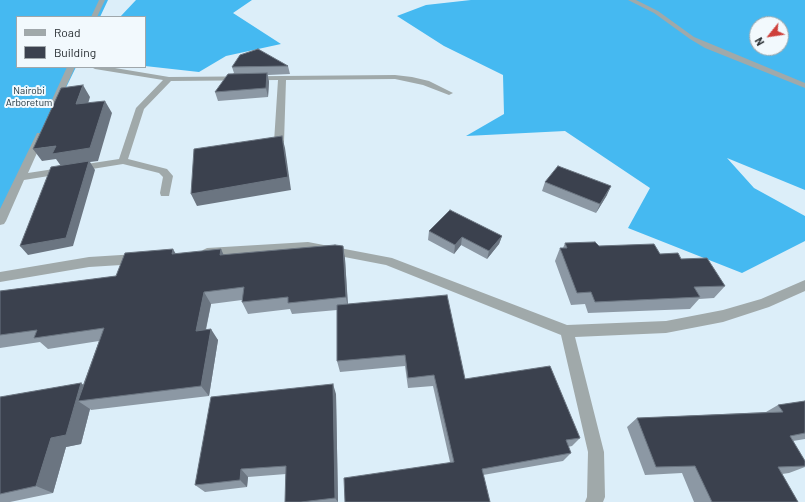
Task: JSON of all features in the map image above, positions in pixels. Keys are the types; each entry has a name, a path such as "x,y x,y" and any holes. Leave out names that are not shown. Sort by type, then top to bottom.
{"street":[{"path":"94,16 102,0"},
{"path":"631,0 656,12 692,38 708,46 805,86"},
{"path":"52,108 71,68"},
{"path":"101,68 169,79 395,77 412,79 426,83 449,93"},
{"path":"279,142 282,78"},
{"path":"123,161 140,108 169,79"},
{"path":"0,221 43,129"},
{"path":"20,177 123,161 163,171 168,176 165,193"},
{"path":"193,254 308,246 388,261 567,331 666,326 723,316 764,303 805,285"},
{"path":"0,277 89,262 153,257"},
{"path":"567,331 596,452 596,497 594,502"}],"green space":[{"name":"Nairobi Arboretum","path":"0,0 108,0 100,16 16,16 16,68 76,68 0,224"},
{"path":"136,0 252,0 233,13 281,44 226,56 199,72 146,66 146,16 121,16"},
{"path":"471,0 805,0 805,190 727,158 754,188 805,216 805,241 742,273 628,228 650,188 565,131 466,136 504,114 503,75 444,46 397,16 426,5"}],"building":[{"path":"258,49 288,66 232,67 240,55"},
{"path":"267,73 266,88 215,92 228,74"},
{"path":"83,85 76,104 105,101 90,148 52,154 56,146 33,149 61,88"},
{"path":"282,136 288,177 191,194 194,149"},
{"path":"89,161 66,238 20,246 51,167"},
{"path":"558,166 611,186 600,204 545,182"},
{"path":"450,210 502,236 489,251 462,237 455,245 429,231"},
{"path":"595,242 599,246 654,244 660,254 678,253 681,259 707,258 725,286 694,287 700,297 595,302 591,292 577,293 560,248 567,248 565,243"},
{"path":"335,245 343,246 346,297 288,303 288,297 242,302 244,287 204,292 196,331 211,329 201,386 78,401 104,328 34,338 37,330 0,335 0,291 116,276 125,253 173,249 172,254 221,249 220,255"},
{"path":"447,295 465,379 550,366 580,438 566,440 571,453 482,469 490,502 345,502 344,478 454,462 434,375 408,378 405,355 337,361 337,305"},
{"path":"81,383 66,435 51,438 36,486 0,494 0,397"},
{"path":"333,384 335,498 301,502 285,502 286,466 241,469 240,480 195,485 211,397"},
{"path":"805,401 805,433 790,436 805,461 805,466 778,467 798,502 712,502 695,466 656,467 637,418 783,412 778,405"}]}
